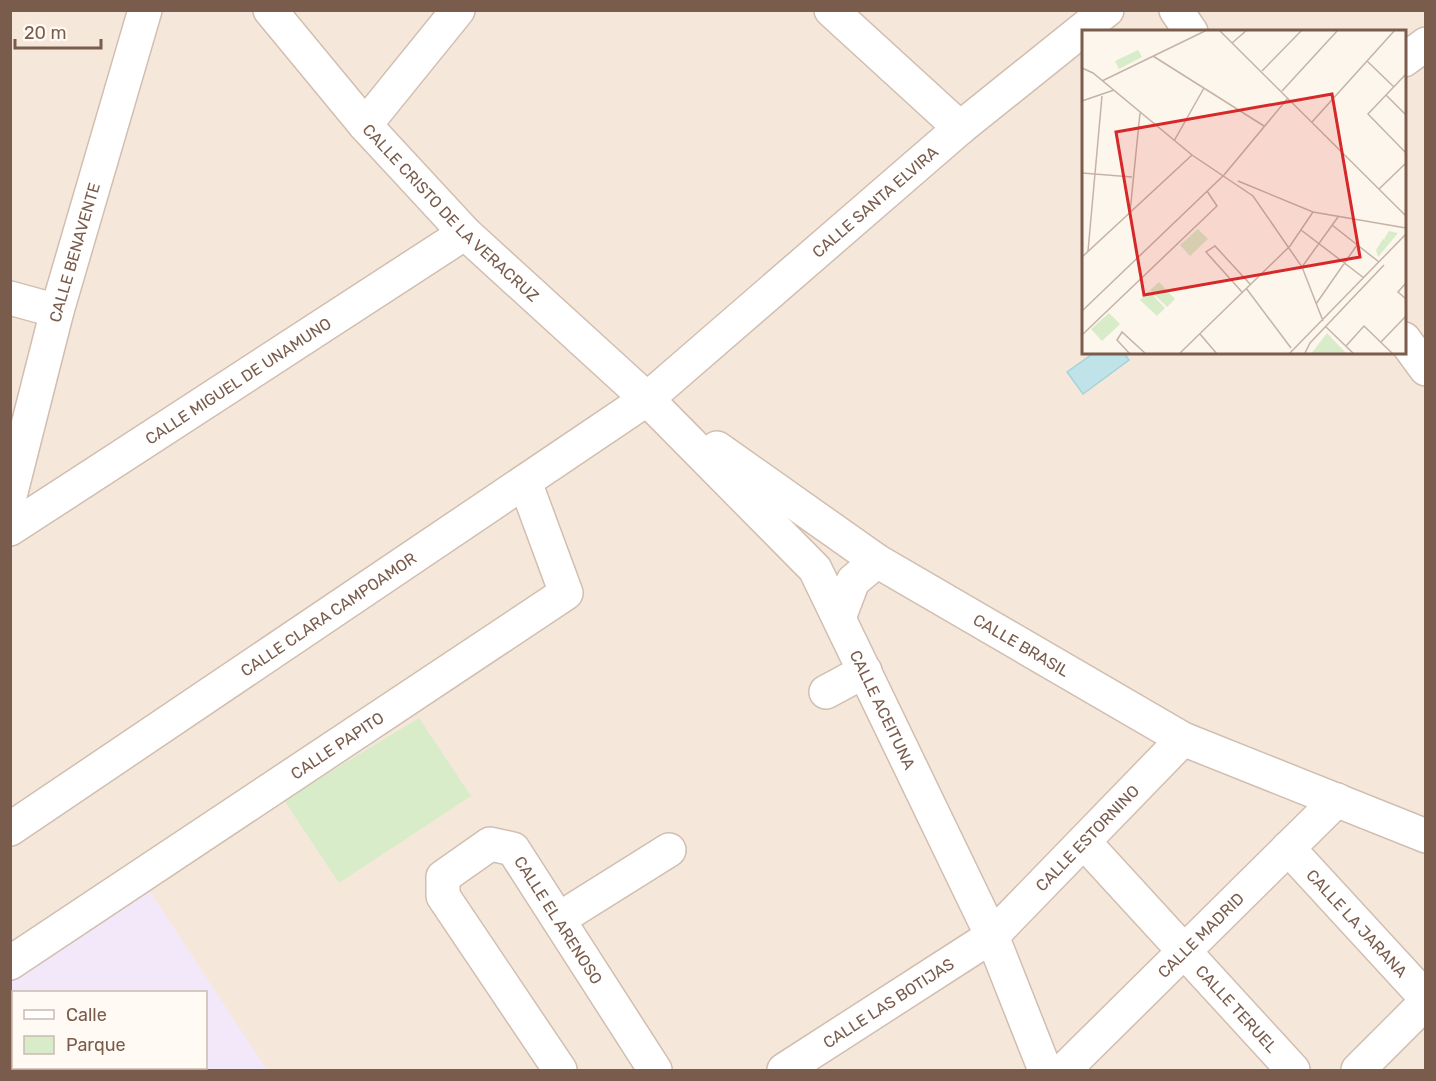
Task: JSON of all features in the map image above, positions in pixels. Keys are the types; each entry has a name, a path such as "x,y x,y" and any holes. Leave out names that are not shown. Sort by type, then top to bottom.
{"street":[{"name":"CALLE BENAVENTE","path":"10,496 57,311 145,10"},
{"name":"CALLE CRISTO DE LA VERACRUZ","path":"270,10 365,124 465,233 647,399"},
{"path":"365,124 458,10"},
{"path":"831,10 960,128"},
{"name":"CALLE SANTA ELVIRA","path":"1082,30 1107,10"},
{"path":"1176,10 1190,30"},
{"name":"CALLE SANTA ELVIRA","path":"647,399 960,128 1082,30"},
{"path":"1406,58 1425,44"},
{"name":"CALLE MIGUEL DE UNAMUNO","path":"10,529 465,233"},
{"path":"10,298 57,311"},
{"path":"1406,342 1425,369"},
{"name":"CALLE CLARA CAMPOAMOR","path":"10,829 647,399"},
{"name":"CALLE BRASIL","path":"647,399 878,561 1183,740 1425,836"},
{"name":"CALLE ACEITUNA","path":"647,399 815,568 992,936 1045,1071"},
{"name":"CALLE PAPITO","path":"10,963 572,599 525,482"},
{"path":"839,618 853,581 878,561"},
{"path":"826,692 865,671"},
{"name":"CALLE ESTORNINO","path":"992,936 1183,740"},
{"name":"CALLE MADRID","path":"1065,1071 1337,800"},
{"name":"CALLE TERUEL","path":"1084,842 1293,1071"},
{"name":"CALLE EL ARENOSO","path":"560,1071 443,896 443,877 490,844 513,849 655,1071"},
{"name":"CALLE LA JARANA","path":"1288,848 1425,1000"},
{"path":"559,920 669,850"},
{"name":"CALLE LAS BOTIJAS","path":"784,1071 992,936"},
{"path":"1358,1071 1425,1000"}],"shaded area":[{"path":"11,11 1425,11 1425,1070 11,1070"},
{"path":"145,884 267,1070 11,1070 11,972"}],"green space":[{"path":"419,718 471,796 339,883 284,800"},
{"path":"50,1069 145,1070 51,1070"}],"water":[{"path":"1093,354 1125,354 1129,360 1083,394 1067,372"}]}
